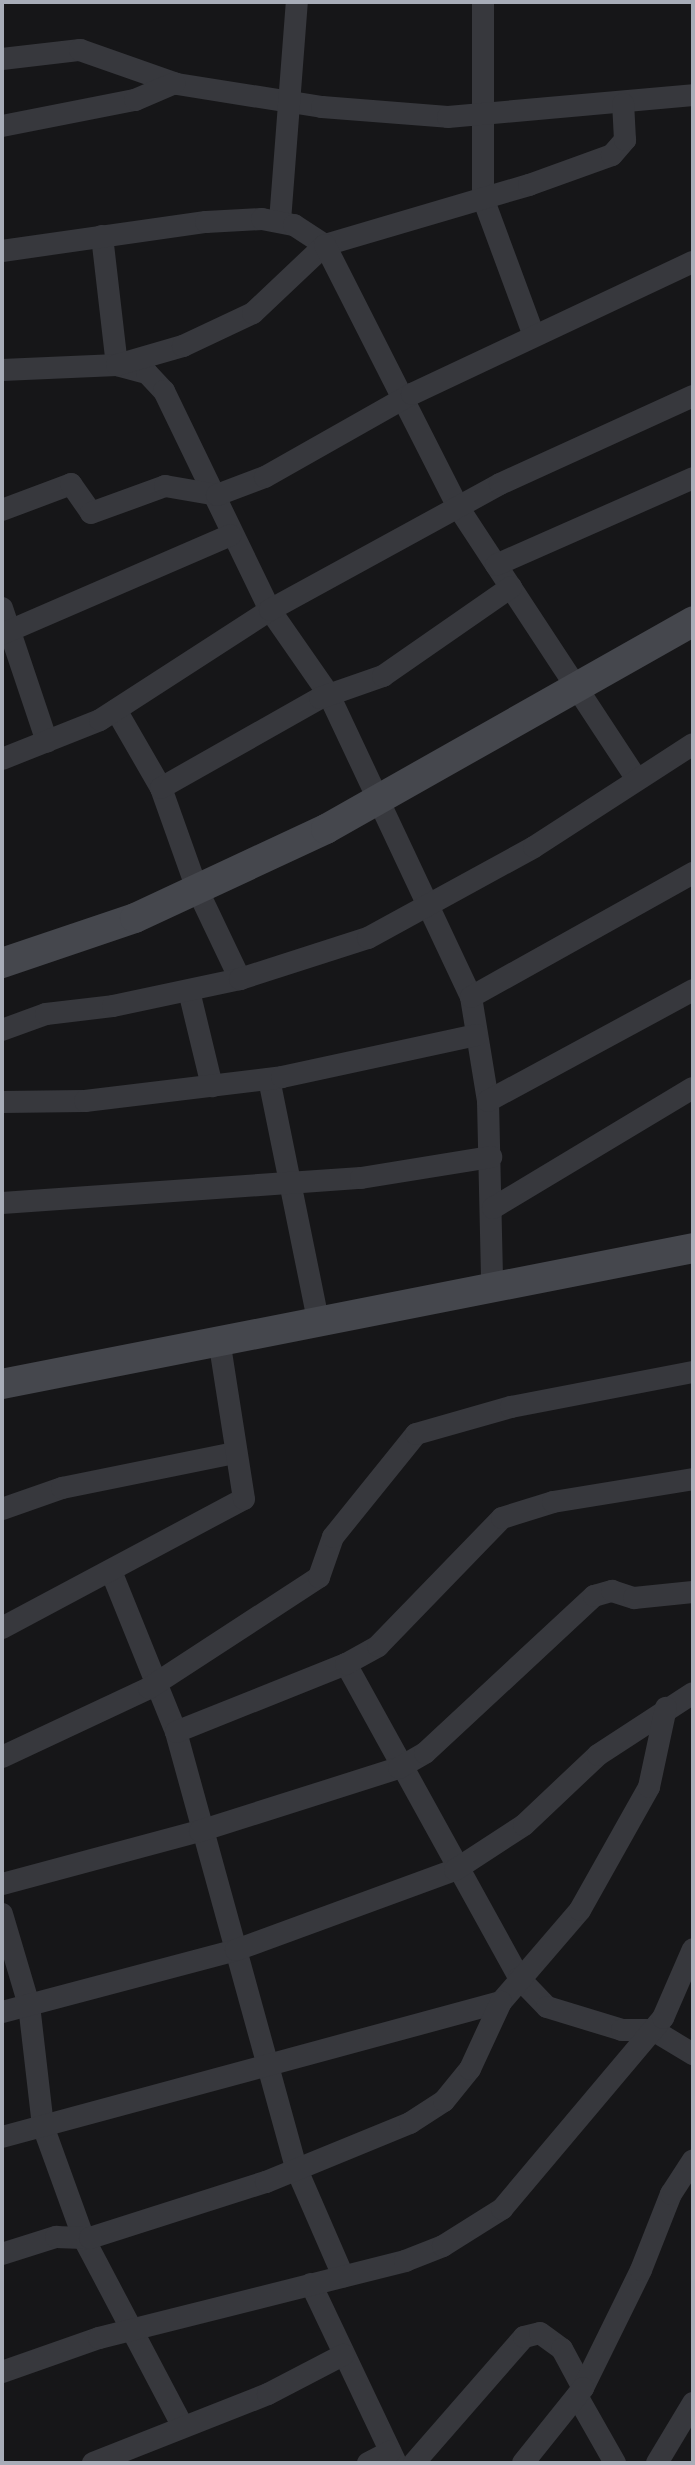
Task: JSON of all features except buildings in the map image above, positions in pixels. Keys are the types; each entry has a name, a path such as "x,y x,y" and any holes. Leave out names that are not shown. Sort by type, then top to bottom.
{"street":[{"path":"280,221 297,2"},
{"path":"483,2 483,198 534,336"},
{"path":"2,59 80,50 175,83 288,102 448,117 623,104 693,95"},
{"path":"2,126 135,100 175,83"},
{"path":"2,370 117,365 183,346 253,313 325,245 483,198 612,155 625,140 623,104"},
{"path":"2,251 206,222 280,221 325,245 458,507 636,778"},
{"path":"102,236 117,365"},
{"path":"2,510 71,484 91,513 165,486 177,484 210,495 265,477 401,400 693,262"},
{"path":"117,365 147,373 164,391 210,495 270,610 329,695 471,997 488,1101 493,1208 492,1284"},
{"path":"2,759 116,710 270,610 458,507 693,396"},
{"path":"496,565 693,478"},
{"path":"6,632 231,535"},
{"path":"161,788 329,695 383,676 511,587"},
{"path":"2,608 6,632 47,742"},
{"path":"2,963 135,918 197,889 378,799 693,621"},
{"path":"116,710 161,788 197,889 240,979"},
{"path":"2,1030 46,1014 189,991 240,979 368,938 534,847 636,778 693,744"},
{"path":"471,997 693,873"},
{"path":"488,1101 693,990"},
{"path":"189,991 212,1086"},
{"path":"2,1102 85,1101 269,1079 477,1035"},
{"path":"269,1079 287,1182 318,1319"},
{"path":"493,1208 693,1088"},
{"path":"2,1203 361,1178 491,1157"},
{"path":"2,1384 492,1284 693,1248"},
{"path":"2,1628 239,1506 244,1499 234,1453 219,1339"},
{"path":"2,1757 154,1684 319,1577 333,1537 416,1434 511,1407 693,1372"},
{"path":"2,1509 62,1488 234,1453"},
{"path":"176,1732 346,1664 378,1646 502,1518 553,1502 693,1479"},
{"path":"111,1571 154,1684 176,1732 200,1831 297,2170 343,2276"},
{"path":"2,1884 200,1831 399,1768 425,1753 594,1596 612,1591 634,1598 693,1592"},
{"path":"346,1664 455,1870 519,1978 547,2007 622,2030 653,2030 693,2054"},
{"path":"2,2012 236,1950 455,1870 524,1825 598,1755 693,1693"},
{"path":"2,2254 56,2237 84,2239 297,2170 410,2123 444,2101 470,2069 501,2002 580,1910 649,1787 666,1708"},
{"path":"2,1914 29,2005 43,2126 84,2239 182,2425"},
{"path":"2,2372 131,2330 343,2276 443,2246 502,2209 653,2030 693,1949"},
{"path":"2,2137 266,2062 501,2002"},
{"path":"523,2463 580,2392 641,2270 671,2194 693,2160"},
{"path":"311,2284 393,2457 368,2463"},
{"path":"414,2463 524,2337 540,2333 562,2349 615,2463"},
{"path":"93,2463 182,2425 268,2394 343,2355"},
{"path":"657,2463 693,2403"}]}
